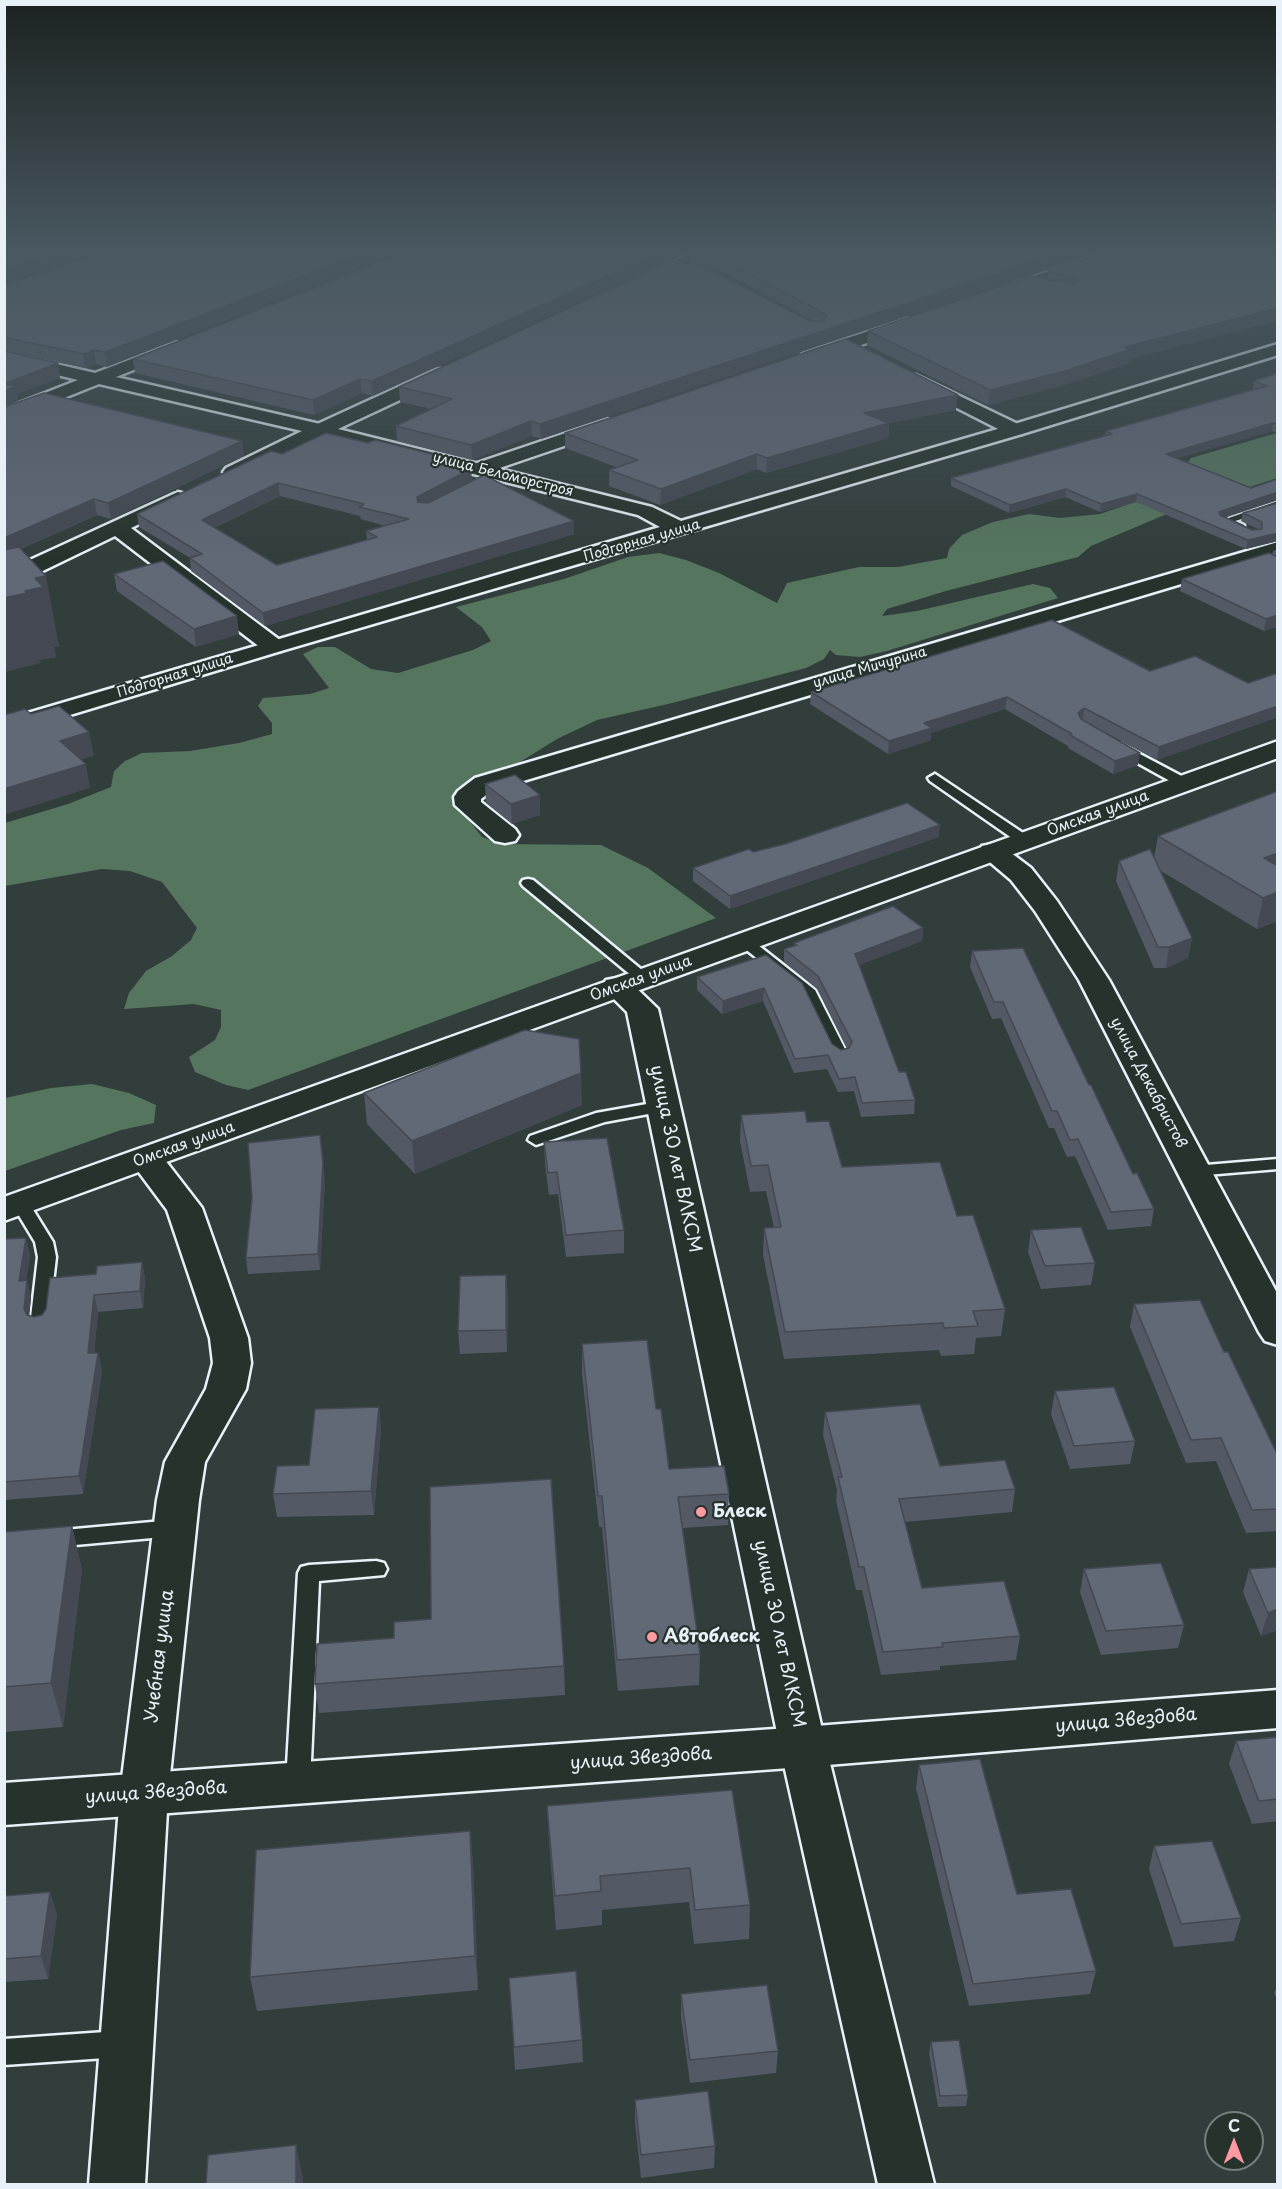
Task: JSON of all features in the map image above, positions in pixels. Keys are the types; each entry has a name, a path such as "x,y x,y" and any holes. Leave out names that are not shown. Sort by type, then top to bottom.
{"street":[{"path":"4,416 157,354"},
{"path":"790,363 816,354"},
{"name":"Подгорная улица","path":"4,728 273,646 682,529 1016,430 1261,354"},
{"name":"улица Беломорстроя","path":"4,357 320,430 484,476 645,511 682,529"},
{"path":"213,481 459,366"},
{"path":"898,371 1016,430"},
{"path":"484,476 623,420"},
{"path":"9,578 191,491"},
{"path":"116,527 273,646"},
{"name":"улица Мичурина","path":"505,835 468,805 467,796 484,784 1269,547"},
{"name":"Омская улица","path":"13,1207 1278,749"},
{"name":"улица Декабристов","path":"992,852 1021,874 1034,890 1094,980 1278,1332"},
{"name":"улица 30 лет ВЛКСМ","path":"630,982 642,1009 804,1747 906,2184"},
{"name":"Учебная улица","path":"117,2184 144,1794 175,1528 185,1462 226,1389 232,1363 230,1338 184,1208 146,1159"},
{"name":"улица Звездова","path":"4,1804 804,1747 1278,1709"}],"lane":[{"path":"1269,547 1225,521 1276,506"},
{"path":"1112,742 1184,783"},
{"path":"935,778 1024,840"},
{"path":"528,883 630,982"},
{"path":"744,941 810,993 841,1057"},
{"path":"536,1140 602,1117 664,1106"},
{"path":"1194,1171 1278,1164"},
{"path":"13,1207 44,1242 47,1257 39,1326"},
{"path":"27,1542 175,1528"},
{"path":"298,1783 309,1574 376,1569"},
{"path":"4,2052 127,2043"}],"green space":[{"path":"1277,433 1277,478 1169,513 1091,546 1078,557 946,591 887,609 882,616 917,611 1033,584 1050,588 1058,598 887,651 860,657 836,655 830,650 824,659 806,668 597,720 557,739 512,767 457,788 457,805 482,837 501,844 601,845 648,868 716,918 248,1090 226,1085 195,1072 189,1057 215,1040 221,1027 221,1010 194,1004 124,1009 129,993 146,971 172,956 191,940 197,928 162,882 130,871 102,869 5,886 5,823 68,804 111,787 114,771 125,761 142,753 190,751 239,743 272,734 272,723 258,706 263,698 310,694 329,688 303,654 318,647 335,647 371,669 398,673 473,650 491,641 482,627 456,607 564,579 628,557 659,553 686,560 719,573 777,603 787,583 859,567 898,567 947,558 949,549 962,535 993,522 1029,514 1060,518 1100,514 1147,498 1180,473 1191,458"},
{"path":"92,1084 129,1093 156,1105 154,1123 121,1130 5,1171 5,1098 51,1088"}],"building":[{"path":"4,354 18,354 58,363 4,384"},
{"path":"145,354 432,354 372,381 360,379 313,400 133,359"},
{"path":"470,354 752,354 540,424 531,421 471,445 396,426 452,399 399,387"},
{"path":"801,354 876,354 958,395 864,413 889,423 767,458 757,454 661,489 609,470 638,460 565,433"},
{"path":"916,354 1116,354 1065,371 990,390"},
{"path":"1278,373 1278,424 1273,423 1166,454 1251,488 1278,479 1278,492 1219,512 1220,515 1252,530 1262,529 1262,522 1243,513 1278,503 1278,533 1248,540 1137,494 1101,504 1066,489 1010,505 951,478 1112,434 1106,431 1267,386 1254,381"},
{"path":"4,384 16,386 4,391"},
{"path":"44,393 242,441 108,503 94,499 4,538 4,407"},
{"path":"326,433 368,443 375,440 447,458 438,461 471,469 417,497 418,502 428,503 484,475 574,521 263,613 190,558 202,554 137,514 271,451 282,454","holes":["278,483 364,504 359,507 409,519 366,531 377,537 277,565 202,520"]},
{"path":"19,547 46,576 35,578 43,587 4,598 4,550"},
{"path":"1269,553 1278,557 1278,615 1266,619 1182,579"},
{"path":"163,561 237,616 194,629 114,574"},
{"path":"1052,620 1150,671 1195,656 1248,683 1278,673 1278,706 1159,747 1084,708 1078,713 1081,719 1140,753 1115,761 1007,697 924,723 932,728 889,741 811,692"},
{"path":"59,706 89,732 60,741 86,764 4,789 4,715 25,709 31,714"},
{"path":"515,775 540,795 511,804 485,784"},
{"path":"1278,791 1278,853 1264,858 1278,866 1278,892 1263,898 1158,836"},
{"path":"907,803 940,825 730,896 693,868 749,849 753,852 785,844"},
{"path":"1150,849 1192,938 1169,947 1158,947 1119,861"},
{"path":"893,906 923,928 855,954 899,1072 906,1072 915,1100 862,1103 855,1077 839,1079 828,1055 795,1059 764,988 723,1001 697,977 766,955 802,983 832,1044 841,1050 849,1048 852,1042 818,976 784,949 797,945 794,943"},
{"path":"1023,948 1133,1174 1137,1173 1154,1209 1111,1212 1078,1139 1070,1140 1057,1111 1052,1111 1003,1002 994,1002 972,951"},
{"path":"525,1030 579,1039 581,1073 412,1141 364,1093"},
{"path":"805,1111 807,1122 829,1121 842,1167 940,1162 957,1216 973,1215 1005,1309 973,1311 978,1326 944,1328 943,1323 785,1332 764,1228 781,1227 768,1165 751,1166 741,1115"},
{"path":"320,1135 323,1163 318,1254 246,1258 252,1198 248,1143"},
{"path":"607,1138 624,1230 566,1235 557,1172 548,1173 544,1142"},
{"path":"1081,1227 1095,1263 1045,1266 1031,1230"},
{"path":"26,1238 19,1281 27,1280 24,1309 27,1315 34,1317 42,1315 46,1309 50,1278 96,1274 97,1266 142,1262 140,1291 94,1295 88,1353 98,1353 79,1476 4,1482 4,1239"},
{"path":"506,1275 506,1330 458,1331 460,1276"},
{"path":"1200,1300 1278,1456 1278,1509 1252,1510 1221,1438 1191,1440 1134,1304"},
{"path":"647,1340 656,1409 661,1409 669,1469 724,1466 729,1494 678,1497 700,1654 617,1660 602,1496 598,1496 582,1344"},
{"path":"1114,1387 1135,1441 1074,1446 1055,1391"},
{"path":"920,1404 940,1466 1005,1460 1015,1489 899,1499 922,1588 1004,1581 1020,1636 942,1643 943,1647 883,1652 864,1567 859,1567 838,1477 842,1477 825,1412"},
{"path":"379,1407 371,1491 273,1494 277,1466 309,1465 315,1409"},
{"path":"551,1479 564,1666 315,1684 317,1644 394,1638 394,1622 431,1619 430,1487"},
{"path":"72,1526 51,1683 4,1687 4,1532"},
{"path":"1161,1563 1184,1625 1106,1631 1084,1569"},
{"path":"1278,1567 1278,1609 1268,1613 1249,1569"},
{"path":"1278,1737 1278,1799 1259,1801 1236,1741"},
{"path":"980,1759 1017,1894 1071,1889 1096,1971 973,1984 919,1765"},
{"path":"732,1790 750,1905 695,1910 690,1868 600,1876 601,1891 555,1896 547,1806"},
{"path":"470,1831 475,1956 250,1977 256,1850"},
{"path":"1212,1841 1241,1918 1181,1924 1154,1846"},
{"path":"50,1892 41,1956 4,1959 4,1896"},
{"path":"576,1971 582,2040 514,2047 509,1978"},
{"path":"767,1985 778,2051 690,2060 681,1994"},
{"path":"959,2040 968,2095 940,2096 931,2042"},
{"path":"708,2091 715,2146 641,2155 635,2100"},
{"path":"296,2145 296,2184 206,2184 208,2155"}],"place":[{"name":"Блеск","path":"701,1512"},
{"name":"Автоблеск","path":"652,1637"}]}
